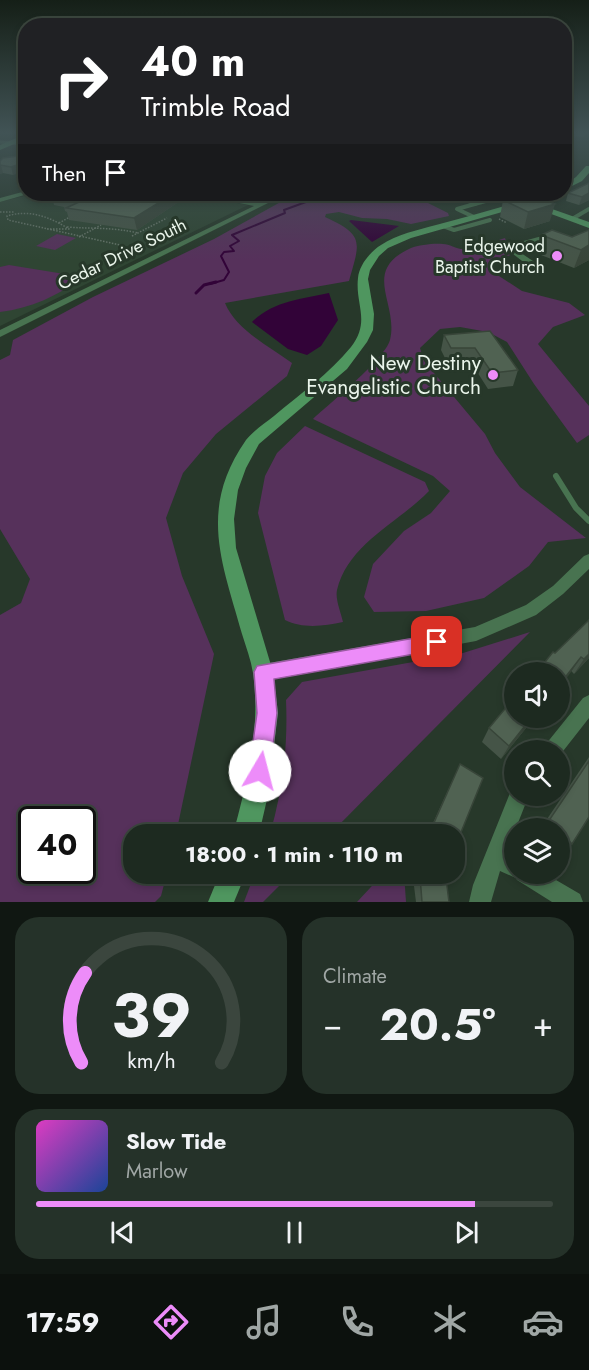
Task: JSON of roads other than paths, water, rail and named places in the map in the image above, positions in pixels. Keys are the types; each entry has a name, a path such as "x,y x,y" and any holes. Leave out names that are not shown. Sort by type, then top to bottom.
{"street":[{"path":"0,200 18,196"},
{"path":"237,201 260,205"},
{"name":"Cedar Drive South","path":"0,334 268,201"},
{"path":"249,824 256,795 267,713 263,672 227,548 226,519 230,490 238,468 253,441 342,366 361,342 367,330 368,314 363,279 365,270 375,254 399,239 443,226 470,201"},
{"path":"509,201 531,201"},
{"path":"525,201 589,225"},
{"path":"548,201 558,213"},
{"path":"533,265 517,254 518,249 524,242 542,238"},
{"path":"263,672 476,634 531,610 558,590 589,560"},
{"path":"560,740 589,704"},
{"path":"480,902 484,885 515,806"},
{"path":"496,856 504,861"},
{"path":"221,902 228,884"},
{"path":"542,884 572,902"}],"lane":[{"path":"572,219 589,209"},
{"path":"443,226 454,230 492,219"},
{"path":"556,476 576,508 589,521"}],"waterway":[{"path":"210,284 224,280 229,272 221,256 224,252 234,251 230,246 239,241 232,235 309,201"},
{"path":"196,293 204,285 216,282"}],"place":[{"name":"Edgewood Baptist Church","path":"557,256"},
{"name":"New Destiny Evangelistic Church","path":"493,375"}]}
